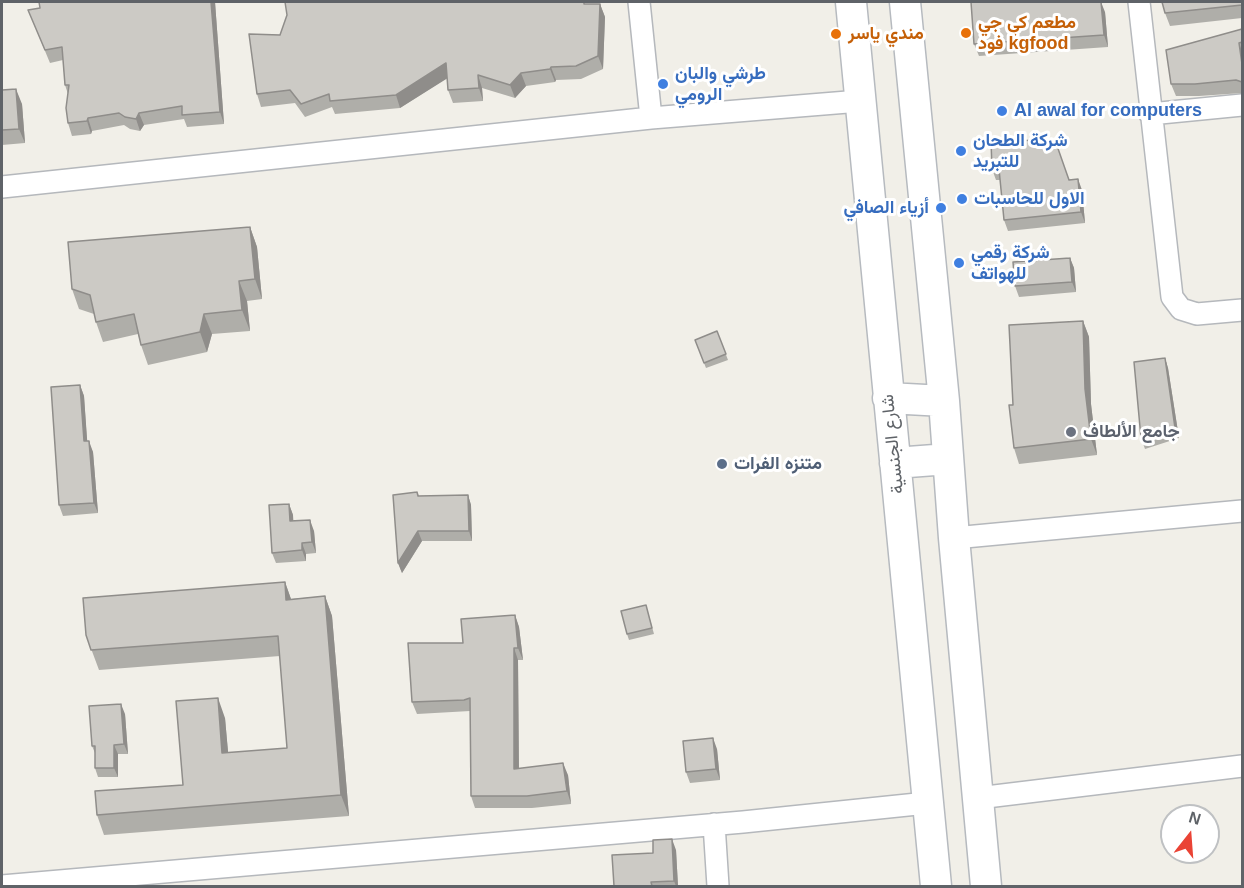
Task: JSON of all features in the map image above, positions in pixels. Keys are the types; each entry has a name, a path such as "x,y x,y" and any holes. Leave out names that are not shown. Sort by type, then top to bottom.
{"main road":[{"name":"شارع الجنسية","path":"851,2 936,886"},
{"path":"905,2 944,401 954,538 986,886"},
{"path":"888,398 944,401"},
{"path":"895,463 948,459"}],"street":[{"path":"639,2 651,118"},
{"path":"1139,2 1172,297 1181,309 1197,314 1242,310"},
{"path":"2,187 651,118 860,101"},
{"path":"1150,114 1242,105"},
{"path":"954,538 1242,511"},
{"path":"978,798 1242,766"},
{"path":"2,886 163,878 927,803"},
{"path":"714,824 718,886"}],"building":[{"path":"39,2 211,2 220,112 182,115 182,106 139,113 136,119 119,113 68,123 66,108 69,85 65,85 62,47 45,50 28,10 40,8"},
{"path":"285,2 584,2 584,4 600,4 598,56 576,66 551,67 521,73 510,85 478,75 479,88 448,90 446,63 396,95 330,101 329,94 301,104 290,90 257,94 249,34 280,35 287,15"},
{"path":"971,2 1101,2 1104,35 974,44"},
{"path":"1162,2 1242,2 1242,5 1165,13"},
{"path":"1242,29 1242,42 1239,43 1242,82 1236,80 1171,84 1166,50"},
{"path":"16,89 19,129 2,130 2,90"},
{"path":"1055,140 1069,180 1078,179 1081,212 1004,220 999,169 992,169 991,141"},
{"path":"250,227 255,279 239,281 242,310 204,314 200,332 141,345 134,314 96,322 90,295 72,289 68,242"},
{"path":"1070,258 1072,282 1015,286 1013,262"},
{"path":"1083,321 1085,389 1091,439 1014,448 1009,405 1013,405 1009,325"},
{"path":"717,331 726,354 704,363 695,340"},
{"path":"1165,358 1175,428 1141,438 1134,362"},
{"path":"80,385 84,441 89,441 94,503 59,505 51,387"},
{"path":"417,492 418,496 468,495 469,531 418,531 398,563 393,495"},
{"path":"289,504 290,521 310,520 312,542 302,543 302,550 272,553 269,505"},
{"path":"285,582 286,600 325,596 341,795 97,815 95,791 183,785 176,701 218,698 222,753 287,748 278,636 91,650 86,635 83,598"},
{"path":"646,605 652,628 627,634 621,611"},
{"path":"515,615 518,648 514,648 514,769 563,763 567,791 527,796 471,796 470,698 412,702 408,643 463,643 461,619"},
{"path":"121,704 124,744 114,745 114,768 95,768 95,746 92,746 89,706"},
{"path":"713,738 716,769 686,772 683,741"},
{"path":"672,839 674,881 651,882 652,886 614,886 612,855 653,853 653,840"}],"place":[{"name":"مطعم کي جي فود kgfood","path":"966,33"},
{"name":"مندي ياسر","path":"836,34"},
{"name":"طرشي والبان الرومي","path":"663,84"},
{"name":"Al awal for computers","path":"1002,111"},
{"name":"شركة الطحان للتبريد","path":"961,151"},
{"name":"الاول للحاسبات","path":"962,199"},
{"name":"أزياء الصافي","path":"941,208"},
{"name":"شركة رقمي للهواتف","path":"959,263"},
{"name":"جامع الألطاف","path":"1071,432"},
{"name":"متنزه الفرات","path":"722,464"}]}
